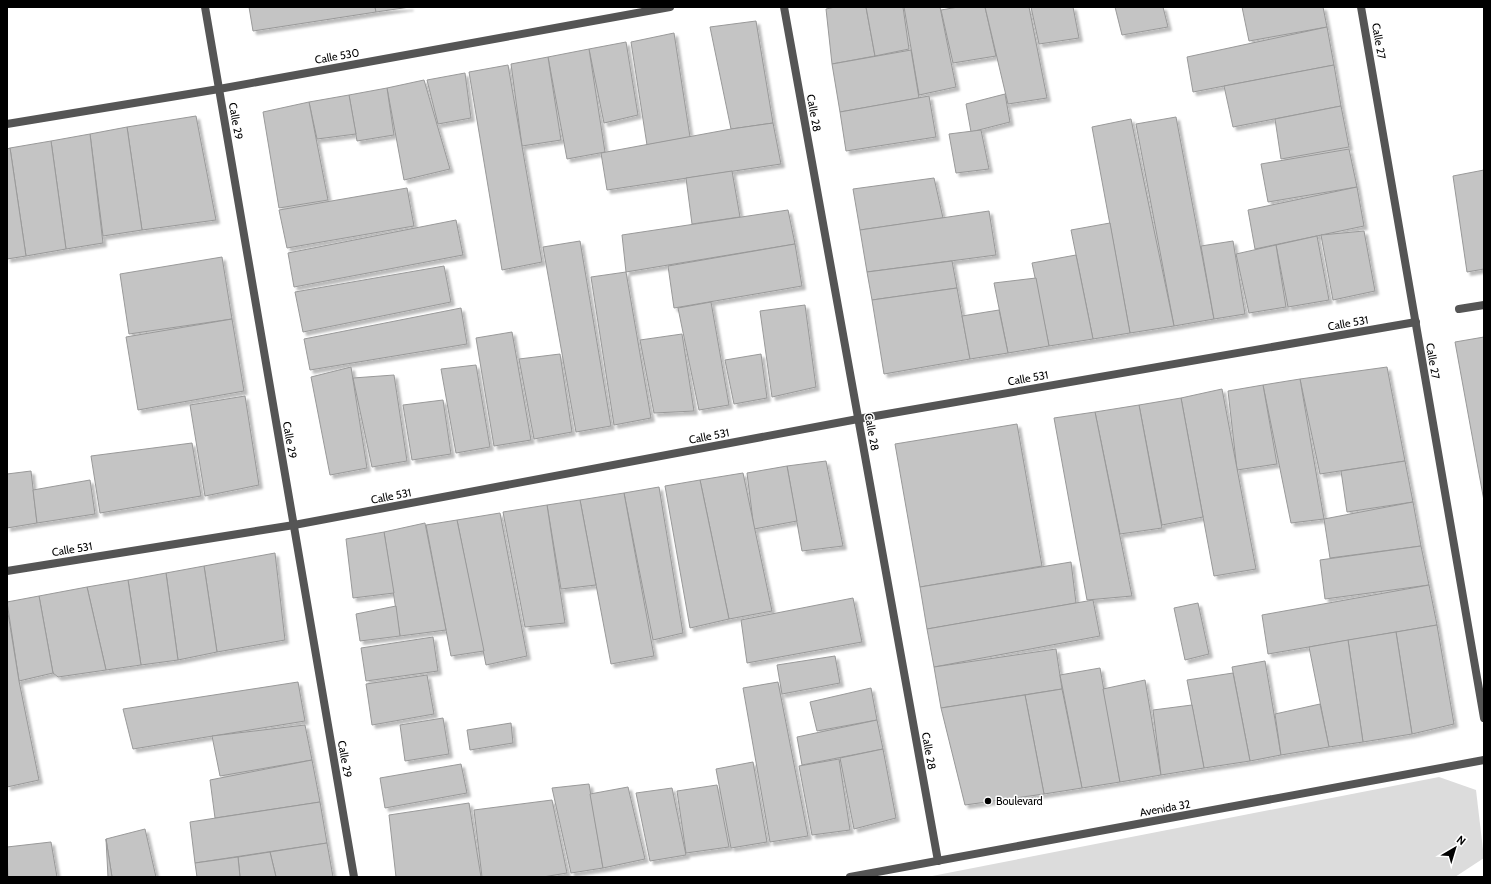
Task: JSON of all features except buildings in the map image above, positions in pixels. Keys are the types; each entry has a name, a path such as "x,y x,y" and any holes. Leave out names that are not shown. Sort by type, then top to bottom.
{"street":[{"name":"Calle 29","path":"205,7 354,877"},
{"name":"Calle 530","path":"7,124 219,88 670,7"},
{"name":"Calle 28","path":"784,7 938,861"},
{"name":"Calle 27","path":"1362,7 1484,718"},
{"path":"1459,309 1484,305"},
{"name":"Calle 531","path":"7,571 294,525 858,419 1416,322"},
{"name":"Avenida 32","path":"850,877 1484,760"}],"shaded area":[{"path":"1439,777 1476,790 1484,858 1455,877 927,877"}],"place":[{"name":"Boulevard","path":"988,801"}]}
